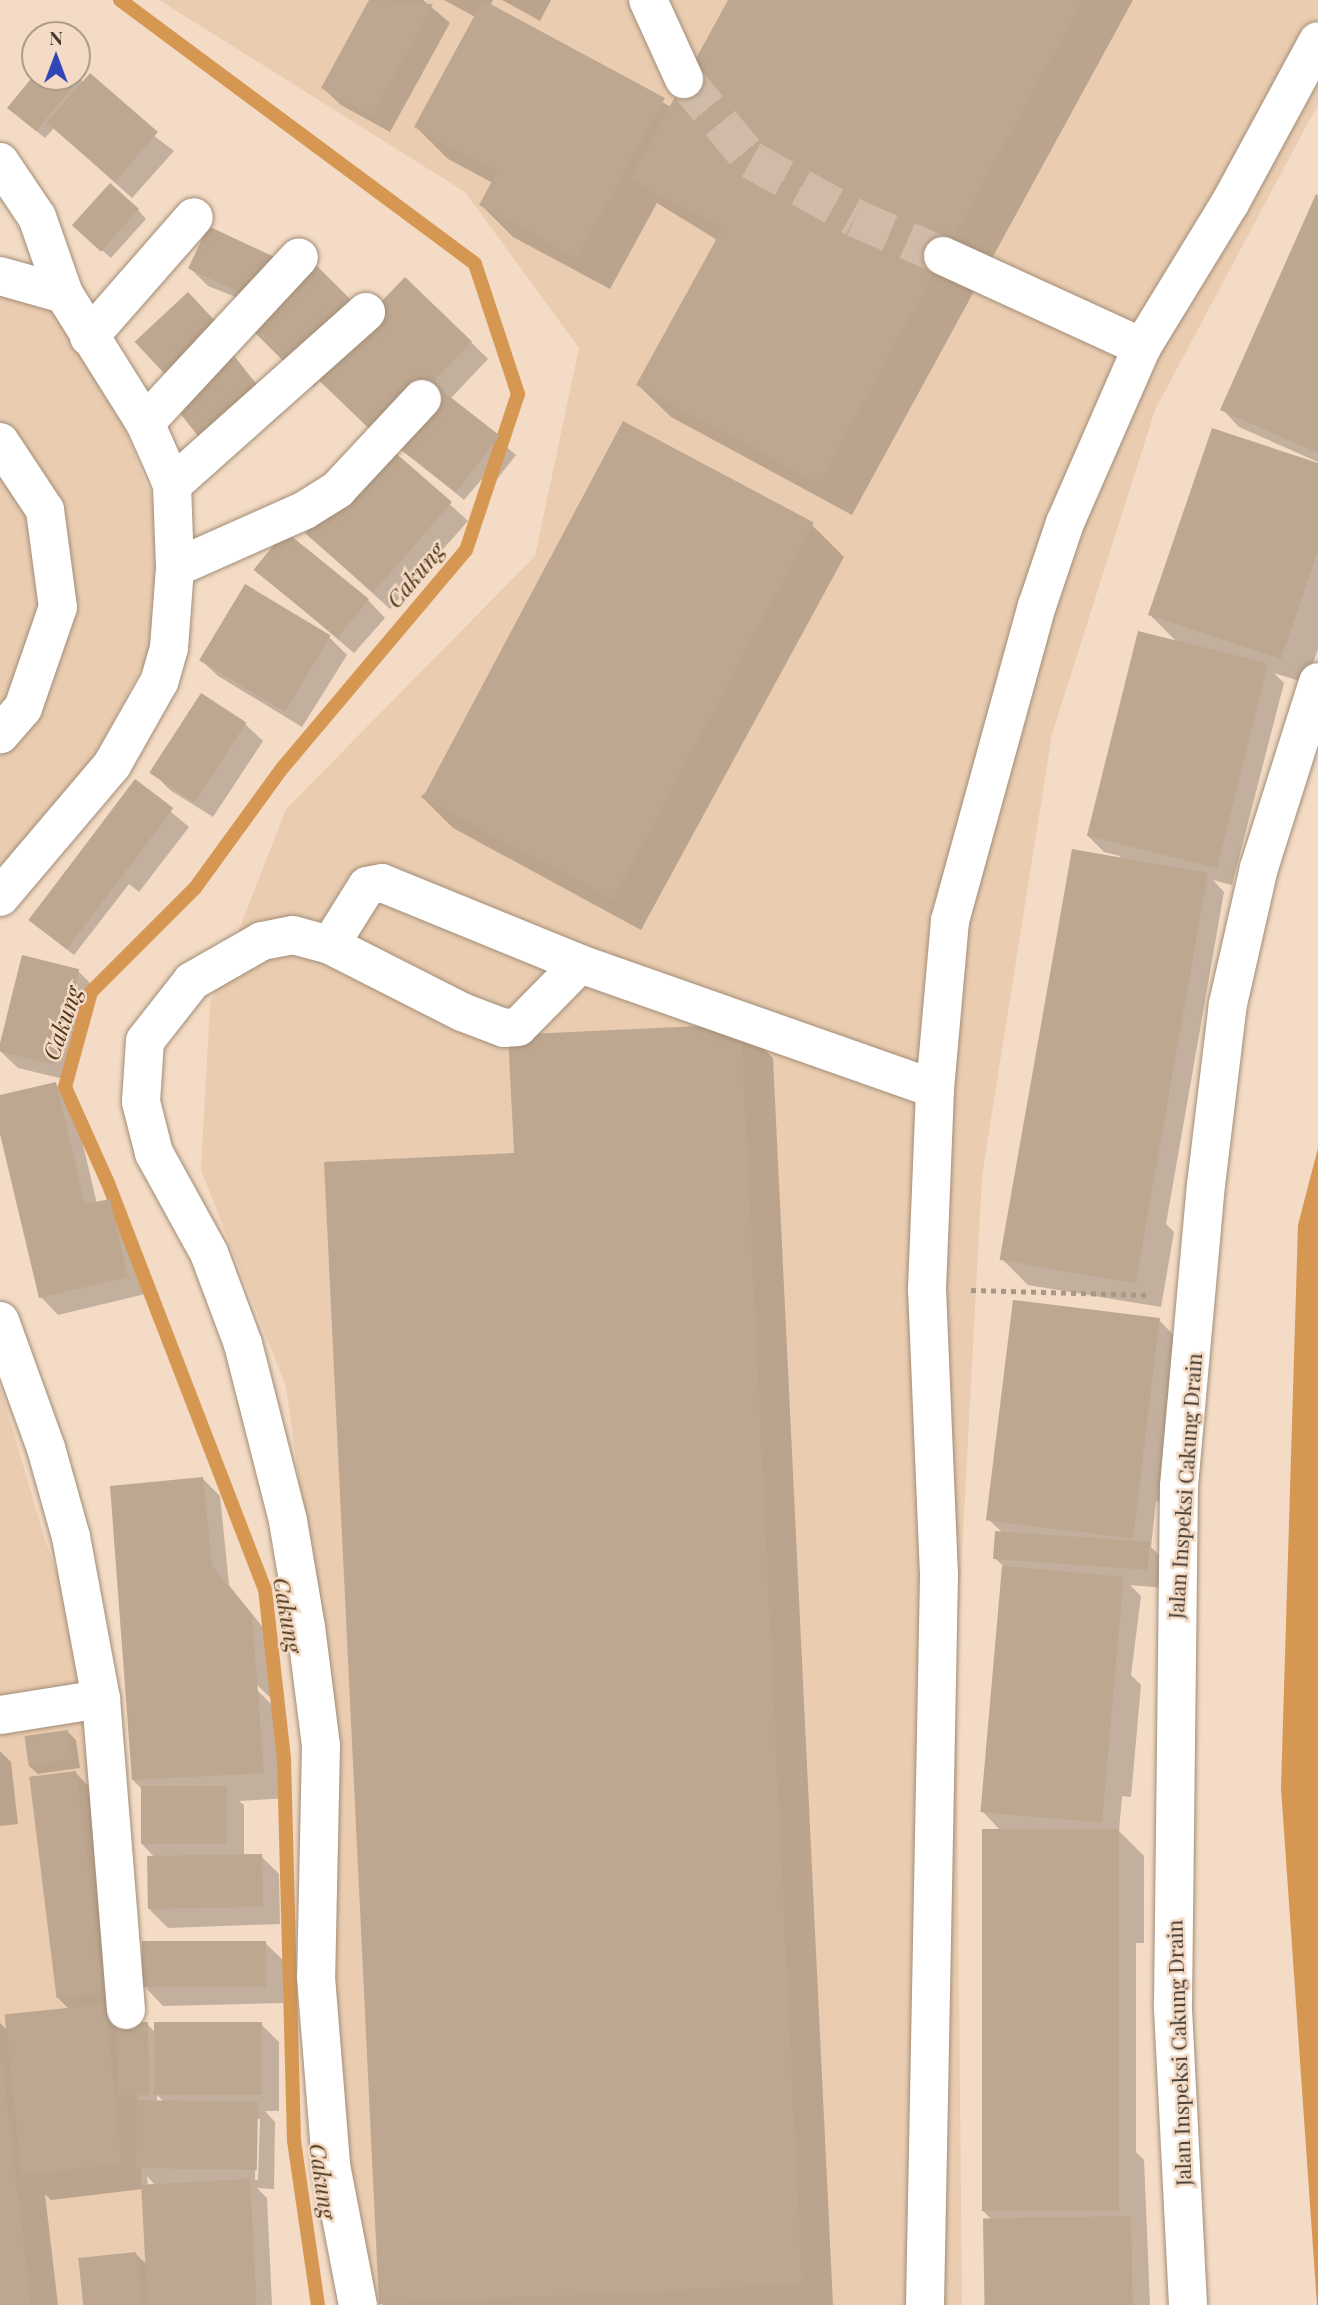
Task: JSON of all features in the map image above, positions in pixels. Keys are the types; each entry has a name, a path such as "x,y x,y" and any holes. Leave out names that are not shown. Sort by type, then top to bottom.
{"street":[{"path":"648,0 684,79"},
{"path":"925,2305 939,1575 927,1289 935,1089 950,921 1037,606 1065,523 1142,347 1230,203 1318,41"},
{"path":"0,162 37,217 64,294 145,423 172,485 176,568 169,648 159,682 112,765 0,897"},
{"path":"89,337 194,217"},
{"path":"943,256 1142,347"},
{"path":"145,423 299,257"},
{"path":"0,276 64,294"},
{"path":"172,485 366,312"},
{"path":"176,568 306,510 338,489 422,399"},
{"path":"0,442 45,510 58,607 23,708 0,734"},
{"name":"Jalan Inspeksi Cakung Drain","path":"1188,2305 1173,2004 1175,1613 1179,1486 1228,1004 1262,856 1318,682"},
{"path":"330,945 367,886 382,883 580,964 935,1089"},
{"path":"358,2305 331,2165 316,1977 321,1746 288,1521 243,1344 209,1253 153,1153 141,1102 145,1041 192,981 262,942 293,935 330,945 462,1012 504,1028 518,1027 580,964"},
{"path":"0,1321 65,1507 101,1699 126,2010"},
{"path":"0,1715 101,1699"}],"path":[{"path":"927,1289 1198,1296"}],"shaded area":[{"path":"159,0 1318,0 1318,104 1155,410 1052,734 982,1176 956,1667 962,2305 353,2305 313,2147 323,1651 286,1387 201,1170 210,1004 286,809 535,556 579,348 465,192"},
{"path":"0,270 84,328 162,523 171,614 71,799 0,897"},
{"path":"1318,1148 1317,2305 1281,1788 1298,1225"},
{"path":"0,1386 46,1543 119,1740 148,2305 0,2305"}],"building":[{"path":"369,0 433,4 372,116 321,88"},
{"path":"483,0 665,98 577,258 479,205 497,172 414,127"},
{"path":"728,0 1083,0 819,484 636,385 722,229 630,179"},
{"path":"91,74 158,132 115,182 47,123 74,91 91,91"},
{"path":"21,91 69,91 36,131 7,108"},
{"path":"110,183 139,209 101,251 72,225"},
{"path":"1316,194 1318,196 1318,453 1220,410"},
{"path":"208,226 276,258 256,300 188,269"},
{"path":"314,263 358,307 293,371 250,327"},
{"path":"405,277 472,342 379,438 312,373"},
{"path":"188,292 222,329 169,378 135,342"},
{"path":"232,353 266,396 204,444 171,401"},
{"path":"440,389 500,436 456,493 396,446"},
{"path":"623,421 814,522 613,899 423,798"},
{"path":"1212,428 1318,463 1318,550 1281,659 1148,615"},
{"path":"384,443 452,502 373,593 305,534"},
{"path":"285,531 369,599 337,638 254,570"},
{"path":"245,584 331,636 285,712 199,660"},
{"path":"1138,631 1268,663 1217,868 1087,836"},
{"path":"201,693 246,722 195,802 149,773"},
{"path":"135,779 173,808 67,949 28,920"},
{"path":"1072,849 1208,873 1135,1284 1000,1260"},
{"path":"22,955 79,969 55,1065 0,1052"},
{"path":"741,1024 802,2284 379,2304 324,1162 514,1153 508,1035"},
{"path":"56,1082 85,1204 110,1199 128,1277 39,1298 0,1134 0,1095"},
{"path":"1013,1300 1160,1318 1133,1538 986,1520"},
{"path":"203,1477 212,1566 252,1615 264,1773 132,1780 110,1486"},
{"path":"995,1531 1150,1542 1148,1570 993,1559"},
{"path":"1002,1566 1124,1577 1102,1823 980,1812"},
{"path":"68,1730 72,1760 29,1766 24,1736"},
{"path":"76,1771 103,1992 57,1998 29,1777"},
{"path":"141,1786 227,1786 227,1844 141,1844"},
{"path":"982,1829 1119,1829 1119,2211 982,2211"},
{"path":"262,1854 263,1907 148,1909 147,1856"},
{"path":"142,1941 266,1941 266,1987 142,1987"},
{"path":"105,2004 122,2164 21,2175 5,2015"},
{"path":"148,2022 149,2095 118,2096 117,2023"},
{"path":"154,2022 262,2022 262,2095 154,2095"},
{"path":"2,2060 31,2305 0,2305"},
{"path":"137,2100 258,2102 257,2170 136,2168"},
{"path":"250,2179 257,2305 147,2305 141,2185"},
{"path":"1131,2216 1133,2305 985,2305 983,2219"},
{"path":"136,2252 142,2305 83,2305 78,2258"}],"waterway":[{"name":"Cakung","path":"120,0 475,264 518,394 466,550 283,767 195,888 91,992 65,1087 108,1183 265,1589 284,1759 294,2141 318,2305"}],"tunnel":[{"path":"684,79 751,160 855,218 943,256"}]}
